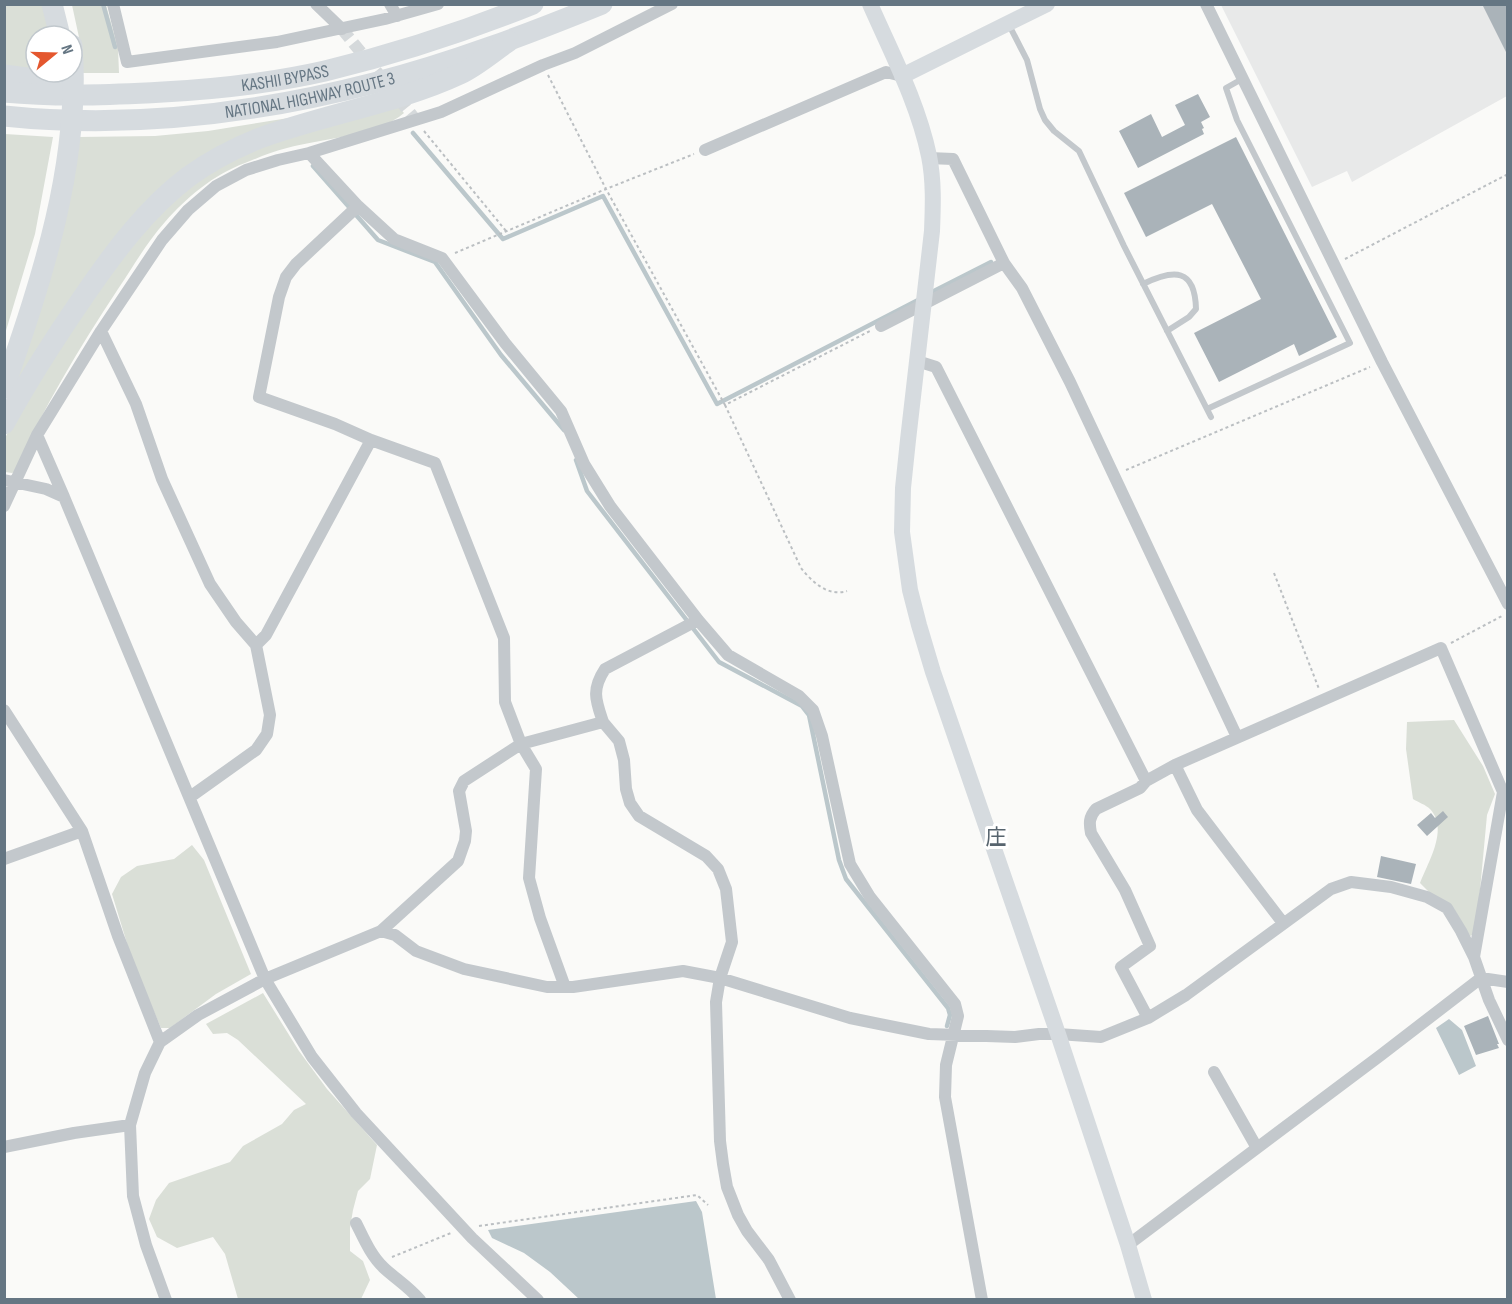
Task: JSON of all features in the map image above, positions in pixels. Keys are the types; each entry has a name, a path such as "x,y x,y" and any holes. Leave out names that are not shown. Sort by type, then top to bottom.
{"highway":[{"path":"52,4 57,24"},
{"path":"64,4 68,24"},
{"name":"NATIONAL HIGHWAY ROUTE 3","path":"374,59 533,4"},
{"name":"NATIONAL HIGHWAY ROUTE 3","path":"4,116 94,120 162,118 227,113 327,95 377,83 509,41 602,4"},
{"path":"4,424 57,335 107,263 141,221 189,177 220,157 260,138 415,91 461,74 509,41"},
{"name":"KASHII BYPASS","path":"194,90 279,80 374,59"},
{"path":"4,75 48,82 105,82 194,90"},
{"path":"4,388 51,236 65,139 67,84"},
{"path":"4,92 96,96 194,90"},
{"path":"4,353 23,296 65,139"}],"street":[{"path":"113,4 127,62 277,42 342,29 438,4"},
{"path":"316,4 342,29"},
{"path":"390,4 397,16"},
{"path":"4,506 10,482 101,331 162,240 188,210 216,186 246,170 441,112 543,65 575,53 672,4"},
{"path":"870,4 921,124 929,158 933,192 932,231 903,488 902,532 910,590 937,683 1058,1034 1144,1299"},
{"path":"705,150 886,72 902,76 1047,4"},
{"path":"1206,4 1382,362 1508,604"},
{"path":"309,153 357,206 394,239 442,258 505,343 561,411 584,464 610,506 698,620 728,655 799,696 813,710 822,736 850,864 870,897 955,1004 958,1016 946,1065 945,1097 982,1299"},
{"path":"929,158 953,159 1004,263 1022,288 1064,371 1237,737"},
{"path":"357,206 296,264 286,277 279,297 259,397 435,463 504,638 505,702 521,744 536,769 529,878 540,918 565,987"},
{"path":"881,326 1004,263"},
{"path":"101,331 136,404 162,479 210,584 236,622 256,645 270,716 267,734 256,750 190,798"},
{"path":"917,361 936,367 1146,781"},
{"path":"38,435 265,979 312,1057 356,1113 463,1228 538,1299"},
{"path":"256,645 266,635 371,440"},
{"path":"10,482 46,489 64,497"},
{"path":"698,620 605,669 599,679 595,699 603,722 619,741 630,803 639,816 706,856 718,869 726,889 732,942 720,978 716,1002 720,1141 727,1187 747,1232 769,1260 790,1299"},
{"path":"1148,1018 1121,966 1150,946 1125,890 1090,833 1091,814 1096,809 1140,788 1146,781 1174,765 1440,648 1503,792 1474,957"},
{"path":"4,710 82,831 118,936 160,1041"},
{"path":"166,1299 146,1245 133,1196 130,1125 145,1073 160,1041 198,1015 265,979 381,931 458,861 466,831 459,791 464,781 521,744 603,722"},
{"path":"1174,765 1197,810 1283,923"},
{"path":"4,859 82,831"},
{"path":"381,931 395,935 416,951 464,969 547,987 565,987 683,971 720,978 850,1018 929,1034 1015,1037 1058,1034 1101,1037 1128,1028 1186,995 1331,889 1351,882 1391,887 1427,897 1447,908 1474,957 1508,1040"},
{"path":"1128,1245 1481,978 1508,982"},
{"path":"1214,1072 1257,1148"},
{"path":"4,1148 74,1133 130,1125"},
{"path":"356,1223 379,1263 420,1299"}],"lane":[{"path":"1009,24 1028,60 1040,109 1045,120 1054,131 1078,151 1211,417"},
{"path":"1207,409 1350,343 1237,120 1226,88 1243,79"},
{"path":"1143,284 1163,274 1173,273 1182,275 1196,293 1196,309 1189,317 1167,331"}],"path":[{"path":"543,65 606,189 725,405 801,568 811,581 823,588 839,593 847,591"},
{"path":"415,119 506,231"},
{"path":"442,258 705,150"},
{"path":"1334,264 1508,174"},
{"path":"725,405 881,326"},
{"path":"1113,476 1382,362"},
{"path":"1274,573 1323,700"},
{"path":"1440,648 1508,614"},
{"path":"379,1263 463,1228 697,1195 708,1205"}],"shaded area":[{"path":"4,5 46,5 50,24 24,24 24,70 5,68"},
{"path":"72,5 106,5 118,48 119,73 84,73 84,24 76,24"},
{"path":"1221,5 1507,5 1507,96 1352,182 1347,171 1312,187"},
{"path":"398,106 404,113 380,126 282,149 233,168 211,180 182,204 152,238 89,333 62,379 15,472 5,472 4,440 28,393 105,277 167,205 201,176 270,142"},
{"path":"301,116 182,175 8,407 78,137 155,136 208,131"},
{"path":"5,134 53,137 35,234 5,334"},
{"path":"1454,720 1483,766 1495,794 1487,815 1476,933 1470,936 1454,909 1430,893 1420,883 1432,856 1438,826 1430,809 1413,799 1406,749 1407,722"},
{"path":"192,845 204,860 251,974 216,994 170,1028 161,1028 133,963 112,894 121,877 137,866 174,859"},
{"path":"263,993 299,1051 327,1089 377,1145 370,1179 358,1191 350,1228 350,1251 363,1261 370,1280 361,1299 238,1299 225,1254 213,1237 177,1248 157,1237 149,1219 156,1200 169,1183 230,1162 243,1146 282,1124 294,1110 306,1104 238,1040 227,1033 213,1034 206,1024"},
{"path":"1449,1019 1462,1030 1476,1066 1459,1075 1436,1028"},
{"path":"696,1201 702,1212 716,1299 579,1299 550,1272 524,1253 492,1238 488,1230"}],"building":[{"path":"1482,4 1508,4 1508,56"},
{"path":"1198,94 1210,117 1201,122 1204,134 1138,168 1119,131 1151,114 1162,137 1185,125 1175,105"},
{"path":"1236,137 1337,337 1299,356 1294,344 1219,382 1194,333 1261,299 1212,204 1146,237 1124,193"},
{"path":"1443,811 1448,817 1427,836 1417,825 1431,813 1435,818"},
{"path":"1381,856 1416,864 1411,884 1377,877"},
{"path":"1488,1016 1499,1048 1476,1055 1464,1026"}],"waterway":[{"path":"103,4 115,47"},
{"path":"413,133 503,239 603,196 717,404 920,299"},
{"path":"313,166 378,240 435,262 501,355 564,430"},
{"path":"930,293 991,262"},
{"path":"576,460 587,491 719,662 802,706 809,715 839,860 846,879 948,1008 950,1015 947,1026"}],"tunnel":[{"path":"342,29 415,119"}],"district":[{"name":"庄","path":"996,837"}]}
